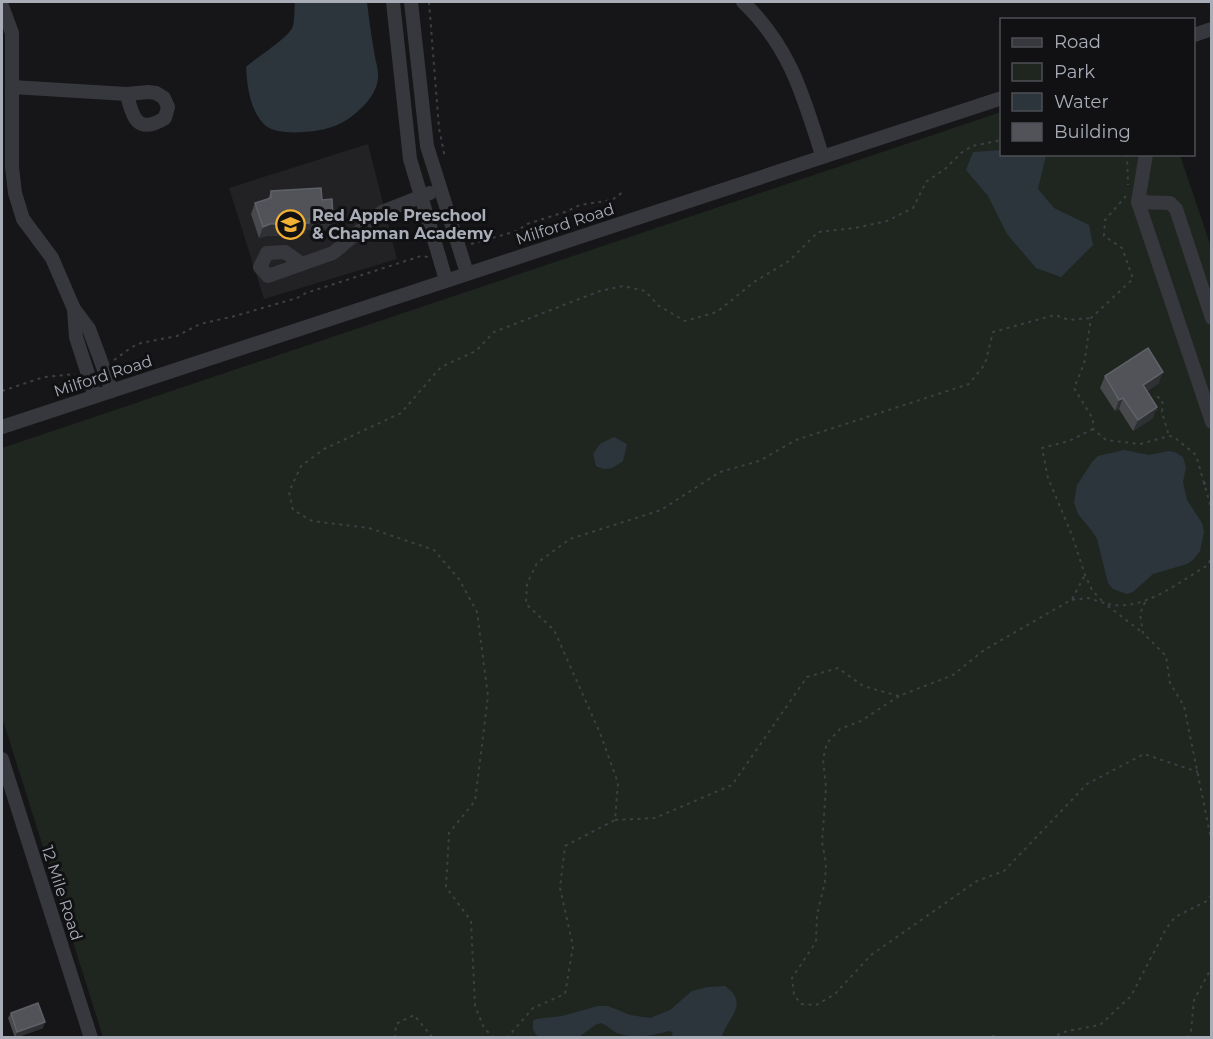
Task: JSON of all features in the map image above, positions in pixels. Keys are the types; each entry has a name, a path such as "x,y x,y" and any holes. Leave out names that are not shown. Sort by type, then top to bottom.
{"street":[{"path":"393,2 410,159 446,280"},
{"path":"411,2 427,146 467,273"},
{"path":"743,2 785,53 797,79 822,155"},
{"path":"2,6 12,33 12,167 15,193 23,219 52,258 74,309 89,328 112,391"},
{"path":"1195,35 1212,29"},
{"path":"12,87 126,94"},
{"name":"Milford Road","path":"2,427 822,155 1000,99"},
{"path":"1146,156 1138,202 1212,422"},
{"path":"302,264 333,253 382,212 441,190"},
{"path":"1138,202 1170,203 1176,209 1212,318"},
{"path":"74,309 76,337 95,396"},
{"name":"12 Mile Road","path":"2,759 91,1038"}],"path":[{"path":"429,2 439,128 445,161"},
{"path":"494,1038 484,1028 475,1006 471,921 446,887 449,833 475,801 488,696 477,612 459,579 434,550 369,528 312,520 293,510 289,492 301,466 324,449 401,413 441,367 476,351 494,332 600,291 623,286 645,291 659,306 685,321 717,312 754,282 789,261 818,232 855,228 887,221 913,208 926,182 945,170 961,153 972,146 1000,140"},
{"path":"615,820 618,783 600,733 554,630 526,604 527,584 537,563 570,539 661,510 720,472 759,461 796,440 969,384 985,364 993,332 1055,315 1069,320 1091,318 1133,279 1122,248 1104,236 1105,220 1128,193 1126,156"},
{"path":"459,248 517,231 527,224 566,213 580,205 612,200 623,192"},
{"path":"102,365 132,347 177,336 200,324 297,298 306,293 421,256 430,257 438,254"},
{"path":"1091,318 1084,364 1074,388 1093,419 1093,429 1106,440 1140,444 1169,436 1174,437 1196,454 1212,511"},
{"path":"2,391 44,377 67,376 86,370"},
{"path":"1162,412 1154,409 1149,401 1157,397 1161,398 1162,412 1169,436"},
{"path":"1093,429 1069,441 1042,448 1048,478 1092,590 1104,603 1143,633 1166,656 1170,683 1184,706 1212,844"},
{"path":"1203,484 1212,482"},
{"path":"1198,772 1144,754 1087,784 1004,871 977,881 871,955 835,994 816,1005 801,1005 794,995 792,978 816,942 817,915 825,882 826,863 822,842 826,788 823,759 827,743 840,729 861,721 899,696 953,675 984,650 1071,600 1088,598 1118,606 1144,602 1208,565 1212,555"},
{"path":"1208,565 1212,570"},
{"path":"1071,600 1085,575"},
{"path":"1143,633 1140,614 1144,602"},
{"path":"507,1038 533,1008 565,994 573,946 560,888 566,846 615,820 655,818 732,785 807,677 838,668 863,686 899,696"},
{"path":"1050,1038 1067,1031 1100,1025 1131,996 1166,929 1175,917 1207,901 1212,894"},
{"path":"1187,1038 1191,1031 1194,1000 1212,967"},
{"path":"395,1038 396,1024 414,1015 433,1038"},
{"path":"985,1038 992,1036 1005,1038"}],"shaded area":[{"path":"368,144 397,259 264,299 229,188"}],"green space":[{"path":"1000,112 1000,156 1180,156 1212,250 1211,1037 103,1037 2,717 2,448"}],"water":[{"path":"295,2 367,2 378,72 377,85 364,106 357,112 344,122 322,130 290,132 266,126 256,114 249,90 246,67 291,31 294,23"},
{"path":"1000,150 1000,156 1046,156 1038,189 1054,208 1089,225 1093,245 1061,277 1036,268 1007,234 988,196 966,170 973,152"},
{"path":"614,437 627,444 623,461 610,468 603,469 596,466 593,454 600,444"},
{"path":"1124,450 1149,455 1168,451 1183,457 1186,467 1183,482 1187,500 1202,523 1204,532 1200,551 1193,560 1153,574 1133,592 1127,594 1113,589 1108,583 1097,539 1078,514 1074,502 1077,485 1092,462 1098,456"},
{"path":"725,986 736,999 737,1005 722,1037 673,1037 672,1032 669,1031 630,1036 617,1033 601,1023 579,1037 538,1037 533,1030 533,1021 536,1019 562,1016 598,1006 608,1006 630,1015 650,1018 670,1010 692,991"}],"building":[{"name":"Red Apple Preschool & Chapman Academy","path":"321,188 322,200 332,199 333,218 309,219 309,223 270,224 263,227 255,203 271,198 271,191"},
{"path":"1148,348 1163,372 1143,385 1157,407 1138,420 1123,398 1119,400 1105,376"},
{"path":"38,1003 45,1022 17,1032 11,1013"}],"place":[{"name":"Red Apple Preschool & Chapman Academy","path":"291,224"}]}
